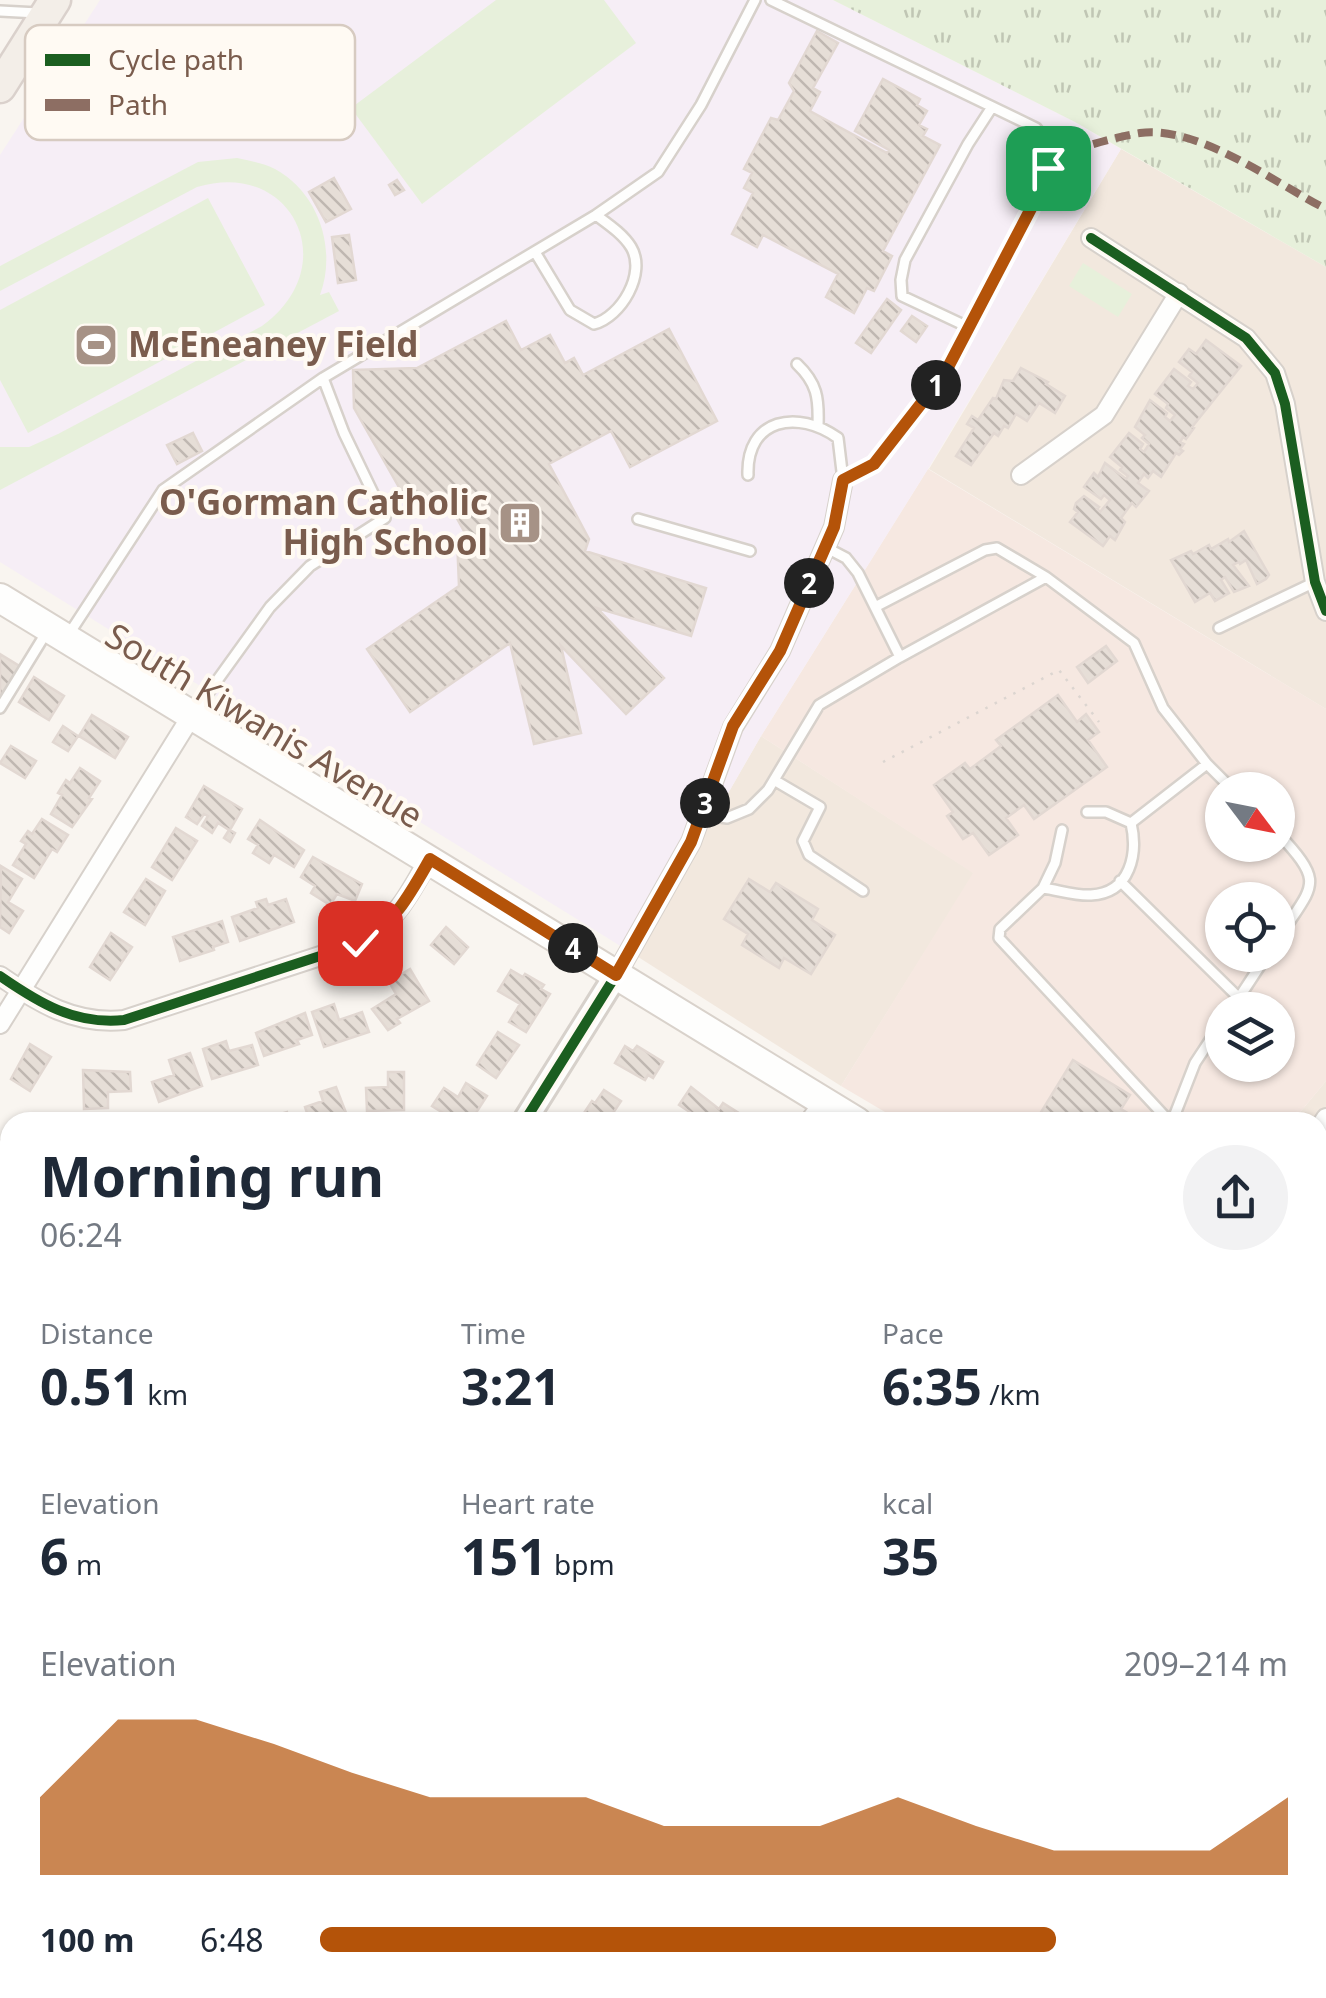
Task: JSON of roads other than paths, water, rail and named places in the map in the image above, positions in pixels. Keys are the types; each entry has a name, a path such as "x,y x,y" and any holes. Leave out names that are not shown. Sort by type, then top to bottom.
{"main road":[{"path":"0,87 25,47"},
{"name":"South Kiwanis Avenue","path":"0,598 616,975 817,1112"}],"street":[{"path":"1092,238 1246,338 1275,373 1285,404 1315,582 1326,611"},
{"path":"1020,474 1104,414 1179,294"},
{"path":"530,1112 616,975 691,842 733,726 780,651 834,527 843,480"},
{"path":"0,1024 192,714"},
{"path":"0,976 64,1014 86,1021 124,1020 344,950 380,932 392,920 430,859"}],"lane":[{"path":"0,708 162,490 323,378 596,215 658,172 700,105 754,0"},
{"path":"748,476 748,457 762,434 788,420 818,425 841,442 843,480 874,464 945,373 1037,197 1048,168 1050,144 1036,128 771,0"},
{"path":"0,10 50,7"},
{"path":"968,328 902,296 901,280 905,260 992,107"},
{"path":"535,252 570,310 594,324 604,321 619,309 636,270 636,259 618,232 596,215"},
{"path":"796,364 812,379 818,394 818,425"},
{"path":"192,714 270,607 310,566 385,518 344,433 323,378"},
{"path":"638,519 750,552"},
{"path":"825,547 846,558 858,573 900,657"},
{"path":"875,607 997,548 1046,577 1134,642 1163,708 1215,772"},
{"path":"701,814 727,818 750,810 774,780 818,705 1046,577"},
{"path":"1219,628 1315,582"},
{"path":"1131,822 1207,764"},
{"path":"774,780 820,807 802,841 809,855 864,891"},
{"path":"1087,812 1106,812 1131,822"},
{"path":"1043,888 1092,895 1113,888 1128,872 1136,852 1131,822"},
{"path":"1062,830 1055,863 1043,888 1000,928 999,938 1162,1112"},
{"path":"1295,852 1312,872 1313,884 1295,912"},
{"path":"1120,880 1233,992"},
{"path":"1175,1112 1205,1048"}],"place":[{"name":"McEneaney Field","path":"96,345"},
{"name":"O'Gorman Catholic High School","path":"520,523"}]}
